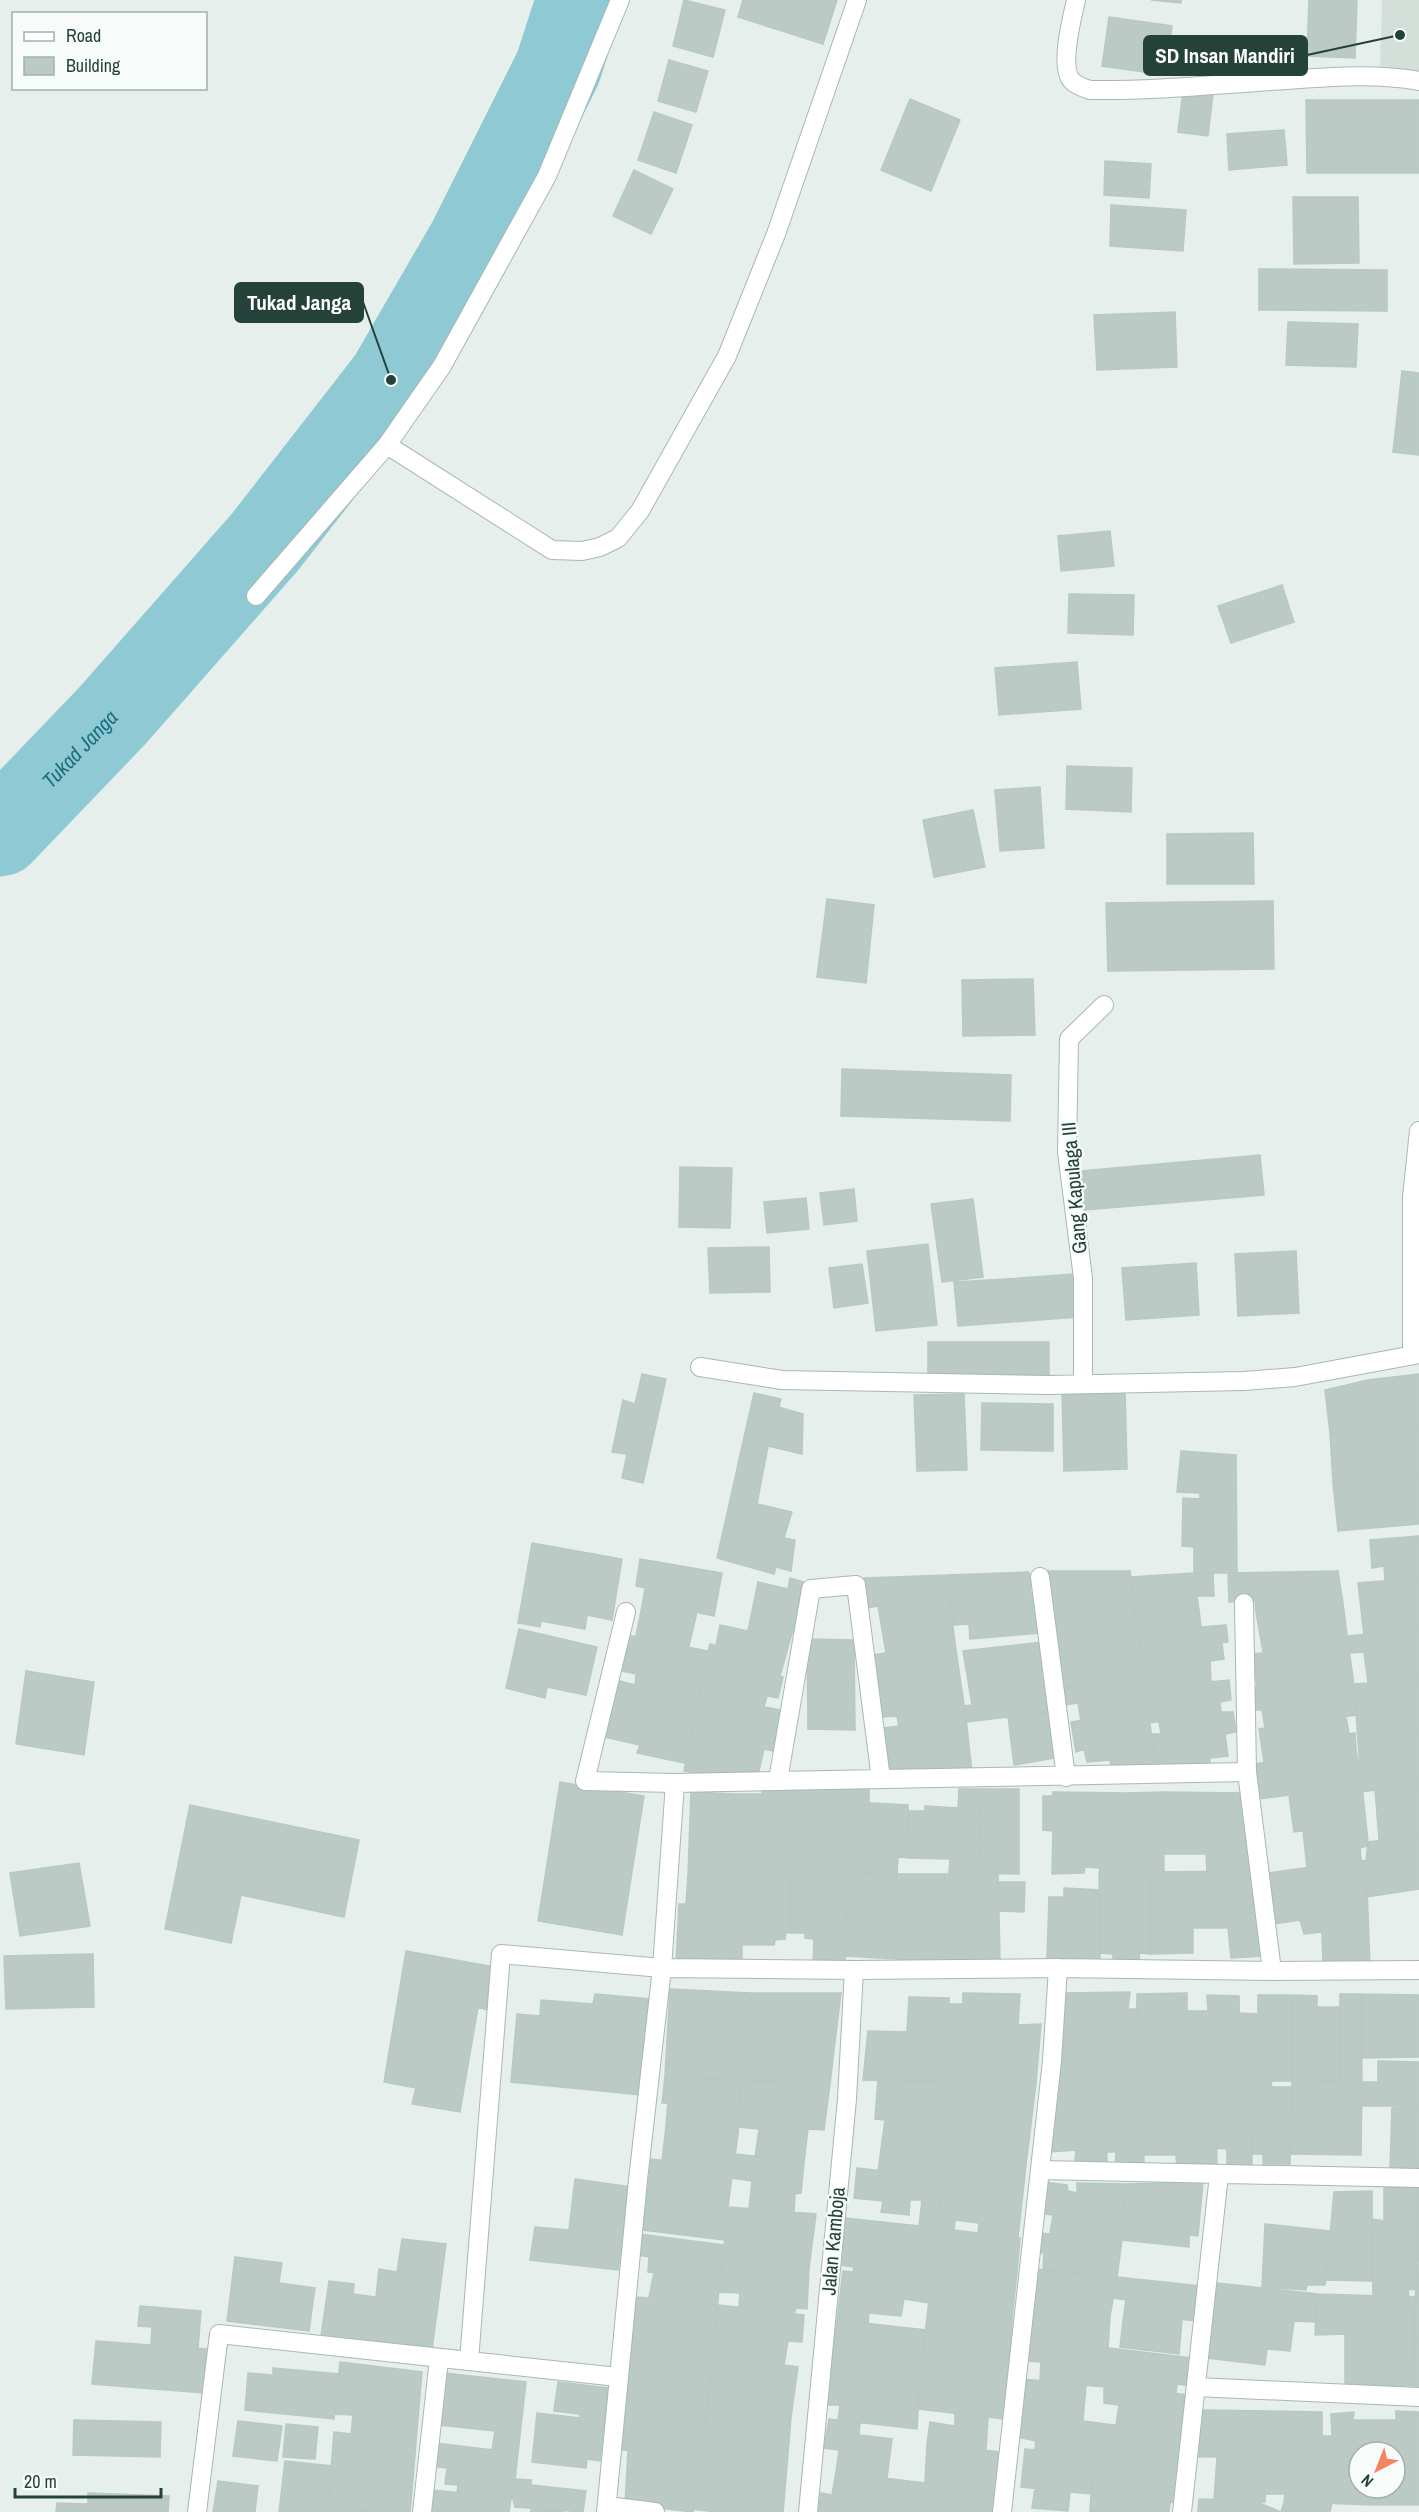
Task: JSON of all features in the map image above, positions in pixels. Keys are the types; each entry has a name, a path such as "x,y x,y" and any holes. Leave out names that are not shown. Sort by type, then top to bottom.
{"street":[{"path":"256,596 387,446 442,366 547,176 620,0"},
{"path":"387,446 552,550 582,551 600,547 618,538 640,511 727,356 776,234 857,0"},
{"path":"1076,0 1068,41 1068,73 1071,80 1090,90 1331,77 1396,77 1419,81"},
{"name":"Gang Kapulaga III","path":"1083,1384 1083,1278 1067,1152 1069,1039 1104,1005"},
{"path":"700,1367 782,1380 1083,1384 1295,1377 1416,1354 1412,1197 1419,1131"},
{"path":"1040,1577 1066,1777"},
{"path":"778,1780 812,1588 856,1585 881,1779"},
{"path":"1244,1603 1247,1772 1272,1971"},
{"path":"626,1612 585,1781 675,1783 1247,1772"},
{"path":"655,2512 606,2509 638,2180 662,1968 675,1783"},
{"path":"469,2361 501,1954 662,1968 1419,1970"},
{"path":"1002,2512 1052,2061 1058,1968"},
{"name":"Jalan Kamboja","path":"808,2512 847,2099 854,1970"},
{"path":"1040,2170 1419,2178"},
{"path":"1182,2512 1219,2175"},
{"path":"196,2512 219,2334 618,2377"},
{"path":"422,2512 440,2359"},
{"path":"1196,2387 1419,2397"}],"shaded area":[{"path":"1382,0 1419,0 1419,72 1380,70"}],"building":[{"path":"684,0 725,10 713,57 673,46"},
{"path":"743,0 837,0 823,44 738,17"},
{"path":"1151,0 1181,0 1181,3"},
{"path":"1309,0 1357,0 1355,58 1307,56"},
{"path":"1109,17 1172,26 1165,75 1102,66"},
{"path":"669,60 708,71 696,112 658,101"},
{"path":"1183,91 1213,94 1208,136 1178,132"},
{"path":"910,99 960,120 931,191 881,170"},
{"path":"1306,100 1419,100 1419,173 1307,173"},
{"path":"654,112 692,125 676,173 638,160"},
{"path":"1284,130 1287,165 1229,170 1227,134"},
{"path":"1105,161 1151,164 1149,198 1104,195"},
{"path":"634,170 673,189 651,234 613,216"},
{"path":"1293,197 1358,197 1359,263 1294,264"},
{"path":"1111,205 1186,210 1183,251 1110,246"},
{"path":"1259,269 1387,270 1387,311 1259,310"},
{"path":"1175,312 1177,367 1097,370 1094,315"},
{"path":"1288,322 1358,324 1356,367 1286,365"},
{"path":"1402,371 1419,373 1419,455 1393,452"},
{"path":"1110,531 1114,566 1061,571 1058,536"},
{"path":"1282,585 1294,622 1231,643 1218,606"},
{"path":"1069,594 1134,595 1133,635 1068,633"},
{"path":"1077,662 1081,709 999,715 995,668"},
{"path":"1067,766 1132,768 1131,812 1066,809"},
{"path":"1040,787 1044,848 1000,851 995,790"},
{"path":"973,810 985,867 934,877 923,820"},
{"path":"1253,833 1254,884 1167,884 1167,834"},
{"path":"827,899 874,905 866,983 817,977"},
{"path":"1273,901 1274,969 1108,971 1106,903"},
{"path":"1033,979 1035,1035 963,1036 962,980"},
{"path":"842,1069 1011,1075 1010,1121 841,1116"},
{"path":"1260,1155 1264,1195 1084,1210 1081,1171"},
{"path":"680,1167 732,1168 730,1228 679,1227"},
{"path":"854,1189 857,1221 824,1225 820,1193"},
{"path":"806,1198 809,1229 767,1233 764,1202"},
{"path":"973,1199 983,1277 942,1282 931,1204"},
{"path":"928,1244 937,1325 876,1331 867,1251"},
{"path":"769,1247 770,1292 710,1293 708,1248"},
{"path":"1296,1251 1299,1313 1238,1316 1235,1254"},
{"path":"1196,1263 1199,1315 1126,1320 1122,1268"},
{"path":"862,1264 868,1303 834,1308 829,1268"},
{"path":"1074,1274 1078,1317 1011,1322 1007,1279"},
{"path":"1007,1279 1011,1322 958,1326 954,1282"},
{"path":"928,1342 1049,1342 1049,1375 928,1375"},
{"path":"642,1374 666,1379 643,1483 622,1478 627,1454 612,1452 623,1400 635,1404"},
{"path":"1419,1374 1419,1426 1330,1433 1325,1390 1368,1380"},
{"path":"1125,1391 1127,1469 1064,1471 1062,1392"},
{"path":"754,1393 781,1399 768,1446 757,1504 792,1512 784,1538 795,1540 791,1571 776,1567 774,1574 717,1558"},
{"path":"964,1394 967,1470 917,1471 914,1395"},
{"path":"982,1403 1053,1404 1053,1451 981,1450"},
{"path":"778,1407 803,1414 802,1454 768,1446"},
{"path":"1419,1426 1419,1476 1333,1483 1330,1433"},
{"path":"1181,1451 1236,1455 1237,1573 1194,1573 1194,1547 1182,1546 1183,1498 1200,1499 1200,1493 1177,1492"},
{"path":"1419,1476 1419,1524 1338,1531 1333,1483"},
{"path":"1419,1536 1419,1578 1385,1581 1384,1566 1372,1568 1370,1540"},
{"path":"532,1543 622,1559 612,1620 587,1615 585,1629 541,1621 540,1627 518,1623"},
{"path":"640,1559 722,1573 714,1616 643,1601 645,1588 636,1586"},
{"path":"1044,1571 1130,1571 1134,1603 1050,1616"},
{"path":"1338,1571 1343,1603 1256,1612 1255,1600 1229,1602 1228,1573"},
{"path":"1029,1572 1031,1594 1037,1593 1040,1633 970,1639 969,1624 954,1625 947,1575"},
{"path":"1213,1573 1214,1596 1197,1596 1199,1610 1135,1618 1131,1577"},
{"path":"947,1575 955,1643 886,1653 878,1606 866,1608 864,1578"},
{"path":"790,1578 807,1583 790,1640 748,1631 758,1582 788,1589"},
{"path":"1419,1578 1419,1630 1364,1635 1358,1583"},
{"path":"643,1601 697,1612 689,1646 636,1636"},
{"path":"1134,1603 1138,1638 1056,1650 1050,1616"},
{"path":"1343,1603 1348,1643 1263,1652 1256,1612"},
{"path":"1199,1610 1201,1627 1226,1625 1228,1642 1141,1651 1135,1618"},
{"path":"720,1625 790,1640 780,1676 706,1660 710,1644 716,1646"},
{"path":"519,1629 597,1647 586,1695 547,1687 545,1698 506,1688"},
{"path":"1419,1630 1419,1680 1368,1683 1364,1652 1349,1653 1347,1636"},
{"path":"627,1635 708,1651 701,1688 617,1670"},
{"path":"1138,1638 1144,1676 1062,1687 1056,1650"},
{"path":"807,1639 854,1640 855,1730 808,1729"},
{"path":"1043,1642 1049,1712 967,1722 964,1706 972,1705 963,1651"},
{"path":"955,1643 966,1718 899,1727 897,1716 882,1717 873,1655"},
{"path":"1222,1643 1224,1659 1210,1661 1211,1681 1145,1688 1141,1651"},
{"path":"1348,1643 1353,1677 1257,1687 1253,1654"},
{"path":"706,1660 783,1677 778,1698 767,1696 764,1707 700,1695"},
{"path":"26,1671 94,1682 84,1755 16,1744"},
{"path":"636,1675 701,1688 685,1763 637,1753 640,1745 604,1737 616,1680 635,1685"},
{"path":"1144,1676 1148,1708 1081,1721 1078,1703 1065,1705 1062,1687"},
{"path":"1353,1677 1356,1715 1265,1728 1262,1710 1252,1710 1249,1688"},
{"path":"1229,1680 1231,1700 1220,1702 1221,1712 1150,1723 1145,1688"},
{"path":"1419,1680 1419,1731 1358,1741 1354,1684"},
{"path":"700,1695 781,1710 774,1751 764,1749 759,1771 702,1774 684,1771"},
{"path":"1148,1708 1156,1771 1112,1772 1110,1760 1087,1762 1084,1749 1076,1752 1071,1722"},
{"path":"1049,1712 1055,1758 1014,1765 1008,1717"},
{"path":"1233,1712 1236,1732 1225,1734 1228,1756 1210,1758 1210,1769 1156,1771 1152,1734 1161,1734 1159,1722"},
{"path":"1346,1716 1349,1734 1355,1733 1356,1749 1264,1762 1259,1729"},
{"path":"966,1718 972,1773 890,1773 884,1728"},
{"path":"1419,1731 1419,1784 1362,1792 1358,1741"},
{"path":"1356,1749 1362,1786 1259,1799 1254,1764"},
{"path":"560,1782 644,1796 622,1935 538,1921"},
{"path":"1419,1784 1419,1836 1379,1840 1375,1789"},
{"path":"1362,1786 1366,1823 1294,1832 1289,1795"},
{"path":"762,1789 799,1789 801,1875 762,1874"},
{"path":"799,1789 869,1789 869,1873 801,1875"},
{"path":"959,1789 981,1789 979,1873 949,1874 950,1859 909,1858 909,1811 925,1811 925,1806 958,1808"},
{"path":"981,1789 1019,1789 1019,1874 979,1873"},
{"path":"691,1792 735,1794 733,1873 688,1875"},
{"path":"1053,1792 1127,1793 1128,1873 1099,1874 1100,1868 1085,1867 1084,1873 1052,1874 1053,1831 1043,1830 1043,1796 1053,1796"},
{"path":"1163,1792 1164,1872 1128,1873 1127,1793"},
{"path":"1163,1792 1243,1793 1251,1871 1207,1872 1206,1854 1164,1854"},
{"path":"735,1794 762,1794 762,1874 733,1873"},
{"path":"870,1803 908,1805 909,1858 898,1857 897,1874 869,1873"},
{"path":"190,1805 359,1840 344,1917 241,1895 231,1943 165,1929"},
{"path":"1366,1823 1368,1842 1367,1846 1360,1848 1361,1860 1307,1868 1303,1831"},
{"path":"1419,1836 1419,1889 1367,1897 1368,1842"},
{"path":"1366,1861 1370,1966 1323,1963 1322,1932 1304,1934 1300,1920 1275,1924 1268,1873"},
{"path":"79,1863 90,1926 20,1936 10,1873"},
{"path":"1251,1871 1263,1956 1231,1958 1228,1928 1193,1928 1193,1953 1151,1954 1151,1872"},
{"path":"1151,1872 1151,1954 1139,1953 1140,1964 1113,1963 1113,1954 1101,1953 1099,1874"},
{"path":"744,1873 742,1927 678,1926 679,1904 686,1904 688,1875"},
{"path":"744,1873 791,1875 791,1933 786,1932 785,1939 775,1940 774,1945 742,1945"},
{"path":"998,1873 1000,1961 946,1961 945,1874"},
{"path":"849,1874 897,1874 896,1959 845,1956"},
{"path":"849,1874 845,1966 813,1963 814,1939 805,1938 805,1933 791,1933 791,1875"},
{"path":"897,1874 945,1874 946,1961 896,1959"},
{"path":"997,1882 1025,1882 1024,1912 999,1911"},
{"path":"1064,1888 1100,1890 1100,1960 1047,1958 1049,1897 1064,1897"},
{"path":"678,1926 742,1927 742,1964 676,1962"},
{"path":"406,1951 495,1967 487,2010 478,2007 460,2112 412,2104 416,2088 384,2082"},
{"path":"93,1954 94,2007 6,2009 4,1956"},
{"path":"670,1989 749,1993 749,2080 665,2076"},
{"path":"1130,1992 1128,2009 1137,2009 1136,2083 1056,2084 1063,1993"},
{"path":"749,1993 841,1993 834,2050 749,2045"},
{"path":"963,1993 1020,1994 1018,2025 1041,2024 1036,2083 962,2083"},
{"path":"1187,1993 1187,2082 1136,2083 1137,1994"},
{"path":"595,1994 650,1999 641,2095 511,2082 517,2014 540,2016 541,2000 593,2004"},
{"path":"1340,1994 1361,1994 1362,2082 1340,2081"},
{"path":"1361,1994 1419,1995 1419,2057 1361,2058"},
{"path":"1207,1995 1239,1996 1240,2081 1187,2082 1187,2011 1208,2011"},
{"path":"1258,1995 1292,1995 1292,2081 1240,2081 1239,2013 1258,2014"},
{"path":"1292,1995 1317,1996 1317,2007 1340,2007 1340,2081 1292,2081"},
{"path":"909,1997 949,1998 949,2004 963,2004 962,2083 863,2080 868,2031 907,2032"},
{"path":"749,2045 834,2050 830,2084 749,2080"},
{"path":"1378,2061 1419,2062 1419,2106 1362,2106 1362,2082 1378,2082"},
{"path":"665,2076 741,2081 738,2135 666,2126 668,2103 662,2103"},
{"path":"878,2079 952,2082 943,2178 878,2171 885,2120 875,2119"},
{"path":"741,2081 830,2084 824,2130 808,2129 804,2162 755,2157 759,2129 738,2127"},
{"path":"1216,2081 1217,2170 1177,2168 1176,2155 1144,2155 1143,2084"},
{"path":"1216,2081 1251,2081 1252,2169 1227,2168 1227,2149 1216,2148"},
{"path":"1251,2081 1271,2081 1272,2087 1292,2087 1290,2164 1263,2164 1263,2154 1252,2154"},
{"path":"1292,2081 1362,2082 1361,2155 1289,2154"},
{"path":"952,2082 1036,2083 1026,2165 945,2159"},
{"path":"1105,2083 1107,2163 1075,2163 1076,2150 1049,2152 1056,2084"},
{"path":"1105,2083 1143,2084 1144,2167 1115,2167 1116,2152 1107,2152"},
{"path":"1419,2107 1419,2170 1390,2169 1392,2108"},
{"path":"666,2126 738,2135 733,2169 662,2161"},
{"path":"735,2154 804,2162 801,2193 795,2194 794,2212 749,2209 752,2181 732,2178"},
{"path":"651,2159 733,2169 728,2207 647,2197"},
{"path":"945,2159 1026,2165 1018,2238 978,2233 979,2223 955,2220 954,2231 937,2228"},
{"path":"857,2168 943,2178 937,2228 919,2226 922,2200 910,2200 909,2215 881,2212 883,2201 854,2198"},
{"path":"575,2179 631,2187 618,2270 530,2260 535,2227 569,2230"},
{"path":"1043,2182 1067,2185 1068,2191 1077,2193 1077,2183 1125,2184 1122,2240 1050,2234 1053,2215 1040,2213"},
{"path":"1203,2182 1198,2236 1189,2235 1189,2247 1122,2240 1125,2184"},
{"path":"1417,2186 1419,2186 1419,2262 1418,2262"},
{"path":"1417,2186 1416,2290 1408,2289 1409,2297 1373,2296 1372,2219 1384,2221 1384,2188"},
{"path":"1372,2191 1372,2281 1326,2280 1334,2192"},
{"path":"647,2197 728,2207 724,2240 643,2230"},
{"path":"728,2207 816,2214 809,2268 723,2256"},
{"path":"845,2218 937,2228 931,2280 853,2272 854,2267 841,2265"},
{"path":"1265,2224 1330,2231 1325,2285 1307,2285 1306,2290 1262,2287"},
{"path":"937,2228 1020,2238 1017,2273 933,2264"},
{"path":"1038,2233 1122,2240 1117,2277 1043,2271 1044,2253 1036,2252"},
{"path":"639,2234 723,2245 720,2278 648,2272 649,2257 637,2255"},
{"path":"402,2239 446,2244 432,2350 321,2336 329,2281 354,2284 353,2294 376,2297 379,2269 397,2272"},
{"path":"723,2256 809,2268 807,2309 796,2308 794,2314 739,2308 740,2293 719,2292"},
{"path":"235,2257 282,2263 279,2283 315,2288 309,2331 227,2321"},
{"path":"1418,2262 1419,2297 1415,2297 1416,2290"},
{"path":"933,2264 1017,2273 1013,2309 929,2299"},
{"path":"1035,2269 1117,2277 1110,2316 1030,2307"},
{"path":"843,2271 931,2280 929,2303 904,2299 901,2316 869,2313 868,2324 837,2320"},
{"path":"654,2272 720,2278 713,2355 630,2342 635,2297 649,2298"},
{"path":"1117,2277 1200,2286 1196,2321 1124,2313 1126,2300 1113,2298"},
{"path":"1217,2283 1317,2294 1315,2322 1294,2321 1290,2351 1267,2349 1265,2365 1207,2358"},
{"path":"1317,2294 1415,2297 1414,2386 1345,2384 1345,2334 1315,2335"},
{"path":"1415,2297 1419,2297 1419,2338 1413,2339"},
{"path":"929,2299 1013,2309 1007,2383 921,2370"},
{"path":"718,2305 804,2315 802,2342 788,2341 784,2365 713,2355"},
{"path":"140,2306 201,2311 198,2349 151,2345 152,2327 138,2326"},
{"path":"1030,2307 1110,2316 1108,2348 1028,2338"},
{"path":"1124,2313 1182,2320 1179,2354 1120,2347"},
{"path":"837,2320 926,2330 920,2377 831,2368"},
{"path":"1028,2338 1108,2348 1104,2387 1040,2381 1041,2362 1025,2361"},
{"path":"1419,2338 1419,2386 1414,2386 1413,2339"},
{"path":"96,2341 206,2349 204,2393 92,2384"},
{"path":"630,2342 713,2355 705,2423 625,2414"},
{"path":"1108,2348 1192,2358 1191,2386 1177,2384 1176,2393 1104,2387"},
{"path":"713,2355 798,2367 791,2417 708,2407"},
{"path":"340,2362 422,2372 416,2442 351,2434 353,2415 335,2414"},
{"path":"273,2368 339,2374 334,2419 245,2410 248,2373 273,2375"},
{"path":"831,2368 920,2377 917,2429 838,2420 840,2405 827,2405"},
{"path":"921,2370 1007,2383 1004,2419 919,2409"},
{"path":"445,2373 526,2382 518,2453 492,2450 495,2431 439,2425"},
{"path":"1022,2379 1086,2385 1083,2421 1020,2413"},
{"path":"558,2382 608,2388 605,2417 554,2411"},
{"path":"1104,2387 1190,2395 1186,2434 1116,2425 1119,2405 1104,2403"},
{"path":"708,2407 791,2417 787,2466 701,2459"},
{"path":"1202,2410 1266,2411 1265,2502 1214,2500 1217,2457 1199,2457"},
{"path":"1266,2411 1322,2412 1322,2503 1284,2502 1285,2494 1265,2494"},
{"path":"1396,2411 1419,2412 1419,2505 1372,2505 1372,2500 1407,2500 1407,2440 1372,2440 1373,2420 1396,2420"},
{"path":"1354,2412 1353,2420 1373,2420 1372,2440 1347,2440 1347,2500 1372,2500 1372,2505 1322,2503 1322,2436 1332,2436 1331,2414"},
{"path":"537,2413 580,2418 580,2414 605,2417 600,2461 587,2459 586,2468 532,2462"},
{"path":"619,2413 705,2423 701,2459 616,2449"},
{"path":"1020,2413 1098,2423 1095,2456 1035,2450 1036,2441 1017,2437"},
{"path":"955,2414 988,2418 986,2450 927,2444 930,2422 955,2426"},
{"path":"829,2419 860,2423 859,2435 892,2439 887,2478 836,2472 839,2450 824,2448"},
{"path":"74,2420 161,2422 160,2457 73,2455"},
{"path":"238,2421 282,2426 277,2461 233,2456"},
{"path":"1098,2423 1186,2434 1177,2503 1091,2494"},
{"path":"286,2424 318,2427 315,2459 283,2457"},
{"path":"334,2432 416,2442 413,2479 331,2470"},
{"path":"435,2443 518,2453 513,2499 457,2493 458,2485 445,2484 447,2468 432,2466"},
{"path":"927,2444 1000,2452 996,2491 925,2482"},
{"path":"1025,2449 1095,2456 1091,2494 1021,2487"},
{"path":"628,2451 701,2459 693,2512 625,2504"},
{"path":"701,2459 787,2466 783,2512 716,2512 693,2509"},
{"path":"285,2461 332,2466 327,2512 279,2512"},
{"path":"331,2470 413,2479 410,2512 379,2512 327,2505"},
{"path":"836,2472 908,2481 904,2512 818,2512 821,2493 832,2495"},
{"path":"515,2479 531,2480 531,2485 586,2491 583,2512 515,2507 513,2499"},
{"path":"218,2481 258,2486 255,2512 213,2512"},
{"path":"908,2481 996,2491 993,2512 904,2512"},
{"path":"1035,2488 1070,2492 1068,2511 1032,2508"},
{"path":"432,2490 511,2498 509,2512 430,2512"},
{"path":"88,2493 169,2496 168,2512 56,2512 57,2503 88,2504"},
{"path":"1091,2494 1170,2503 1169,2512 1090,2512"},
{"path":"1199,2499 1255,2501 1281,2512 1198,2512"},
{"path":"1284,2502 1332,2503 1330,2512 1281,2512"},
{"path":"327,2505 379,2512 327,2512"},
{"path":"531,2508 563,2512 531,2512"}],"waterway":[{"name":"Tukad Janga","path":"0,833 113,715 265,542 391,380 471,242 558,68 580,0"}],"place":[{"name":"SD Insan Mandiri","path":"1400,35"},
{"name":"Tukad Janga","path":"391,380"}]}
